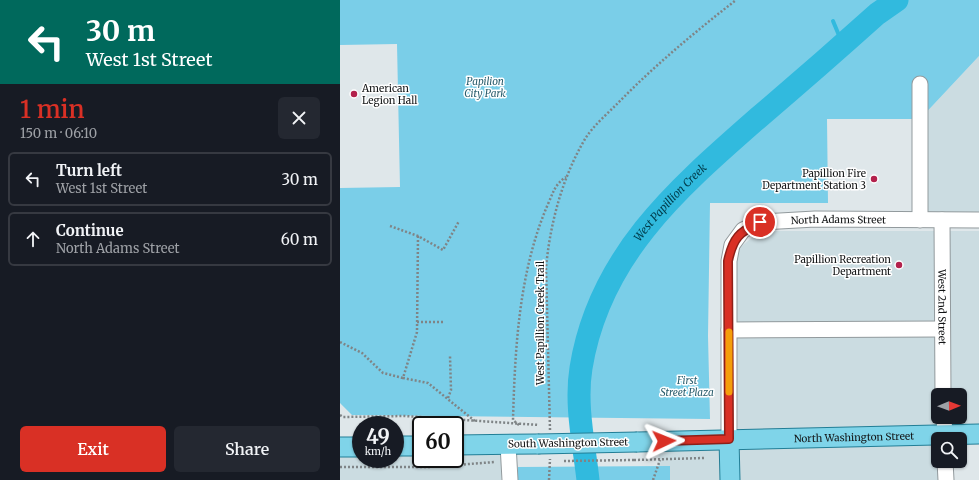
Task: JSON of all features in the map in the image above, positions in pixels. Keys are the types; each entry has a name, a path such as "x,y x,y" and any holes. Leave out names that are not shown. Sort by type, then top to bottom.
{"main road":[{"name":"North Washington Street","path":"729,439 944,430 979,434"},
{"name":"South Washington Street","path":"464,446 509,453 544,443 729,439"},
{"path":"729,439 730,480"},
{"path":"340,447 352,447"}],"street":[{"path":"920,84 920,220"},
{"name":"North Adams Street","path":"729,439 728,261 732,245 743,230 760,222 815,219 942,220"},
{"path":"942,220 979,220"},
{"name":"West 2nd Street","path":"942,220 943,388"},
{"path":"729,330 942,329"},
{"path":"509,453 510,480"},
{"path":"945,468 946,480"}],"path":[{"name":"West Papillion Creek Trail","path":"549,480 544,443 546,268 548,245 566,177 586,137 608,112 664,57 736,0"},
{"path":"513,420 517,346 526,274 542,219 558,182 566,177"},
{"path":"390,226 418,236 443,250 459,221"},
{"path":"403,378 417,332 418,236"},
{"path":"418,322 444,322"},
{"path":"340,342 362,353 383,373 428,383 476,422"},
{"path":"448,398 451,390 450,356"},
{"path":"340,415 406,416 519,425"},
{"path":"506,424 513,420"},
{"path":"513,420 544,443 552,461"},
{"path":"340,467 430,467 509,453"},
{"path":"559,461 704,458"},
{"path":"653,480 660,460"}],"shaded area":[{"path":"979,56 979,220 920,220 920,119"},
{"path":"760,231 979,231 979,430 967,433 931,432 931,468 941,468 945,480 658,480 659,436 738,435 737,250"},
{"path":"502,449 501,480 340,480 340,452 352,452 352,468 404,468 404,451 412,450 412,468 464,468 464,450"}],"green space":[{"path":"340,0 979,0 979,56 920,119 827,119 828,203 710,203 708,336 710,419 352,415 340,403 340,188 400,187 397,44 340,45"},
{"path":"670,466 670,480 518,480 518,467"}],"waterway":[{"name":"West Papillion Creek","path":"588,480 582,438 579,396 581,368 590,328 605,292 624,258 646,228 671,199 699,171 877,14 897,0"},
{"path":"833,21 843,45"}],"slow traffic":[{"path":"729,332 729,392"}],"place":[{"name":"American Legion Hall","path":"354,94"},
{"name":"Papillion Fire Department Station 3","path":"874,179"},
{"name":"Papillion Recreation Department","path":"899,265"}],"route":[{"path":"664,441 729,439 728,261 732,245 743,230 760,222"}],"park label":[{"name":"Papilion City Park","path":"485,86"},
{"name":"First Street Plaza","path":"687,386"}]}
